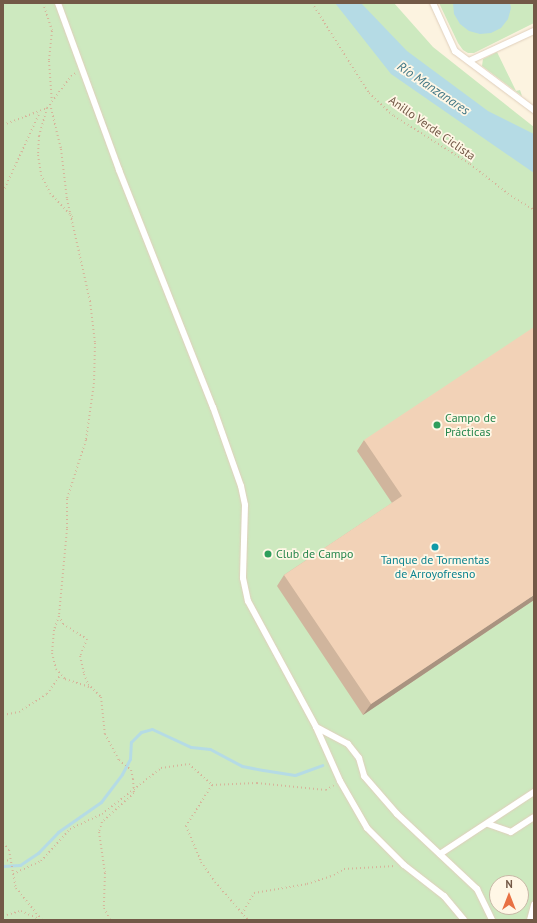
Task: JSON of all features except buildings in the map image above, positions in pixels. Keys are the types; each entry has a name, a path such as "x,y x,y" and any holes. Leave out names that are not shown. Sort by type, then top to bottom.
{"lane":[{"path":"58,3 82,70 241,486 245,505 243,578 248,601 316,727 340,781 367,828 404,865 444,896 464,920"},
{"path":"433,3 455,50 534,110"},
{"path":"469,61 534,31"},
{"path":"316,727 348,744 359,758 364,776 374,789 402,819 477,889 492,920"},
{"path":"440,854 488,824 534,792"},
{"path":"488,824 511,832 534,817"},
{"path":"530,920 534,905"}],"path":[{"path":"43,3 52,31 49,61 51,103 61,149 67,199 94,324 94,383 86,440 67,499 67,529 59,616 54,630 52,653 56,669 65,680 91,687"},
{"name":"Anillo Verde Ciclista","path":"312,3 369,93 394,116 470,164 511,196 534,210"},
{"path":"72,218 50,192 41,175 38,155 39,136 47,108 70,76 82,70"},
{"path":"3,125 47,108"},
{"path":"3,192 41,111"},
{"path":"59,616 63,624 87,639 80,656 91,687 101,697 105,734 121,762 131,770 134,793 102,822 99,832 105,873 104,908 110,920"},
{"path":"3,715 19,712 47,694 61,674"},
{"path":"13,874 41,861 70,829 102,814 161,768 189,764 212,785 257,783 326,790 340,781"},
{"path":"212,785 186,826 201,862 248,920"},
{"path":"3,843 9,850 12,860 16,888 41,920"},
{"path":"3,861 12,860"},
{"path":"242,914 254,893 307,884 334,875 344,869 404,865"},
{"path":"3,916 21,911 41,920"},
{"path":"3,912 7,914"}],"green space":[{"name":"Club de Campo","path":"3,3 394,3 433,47 534,127 534,920 3,920"},
{"path":"439,3 534,3 534,23 474,53 468,53 463,50 458,43"},
{"path":"497,52 516,91 520,90 522,96 482,66 483,59"}],"water":[{"name":"Río Manzanares","path":"335,3 361,3 407,51 488,111 534,134 534,173 391,74"},
{"path":"453,3 510,3 511,8 508,19 501,28 491,33 480,34 469,31 460,24 454,14"}],"waterway":[{"path":"3,866 20,865 38,853 58,832 101,802 122,774 130,759 131,742 141,732 152,729 191,747 210,749 242,766 263,770 295,775 322,765"}],"place":[{"name":"Campo de Prácticas","path":"437,425"},
{"name":"Tanque de Tormentas de Arroyofresno","path":"435,547"},
{"name":"Club de Campo","path":"268,554"}]}
